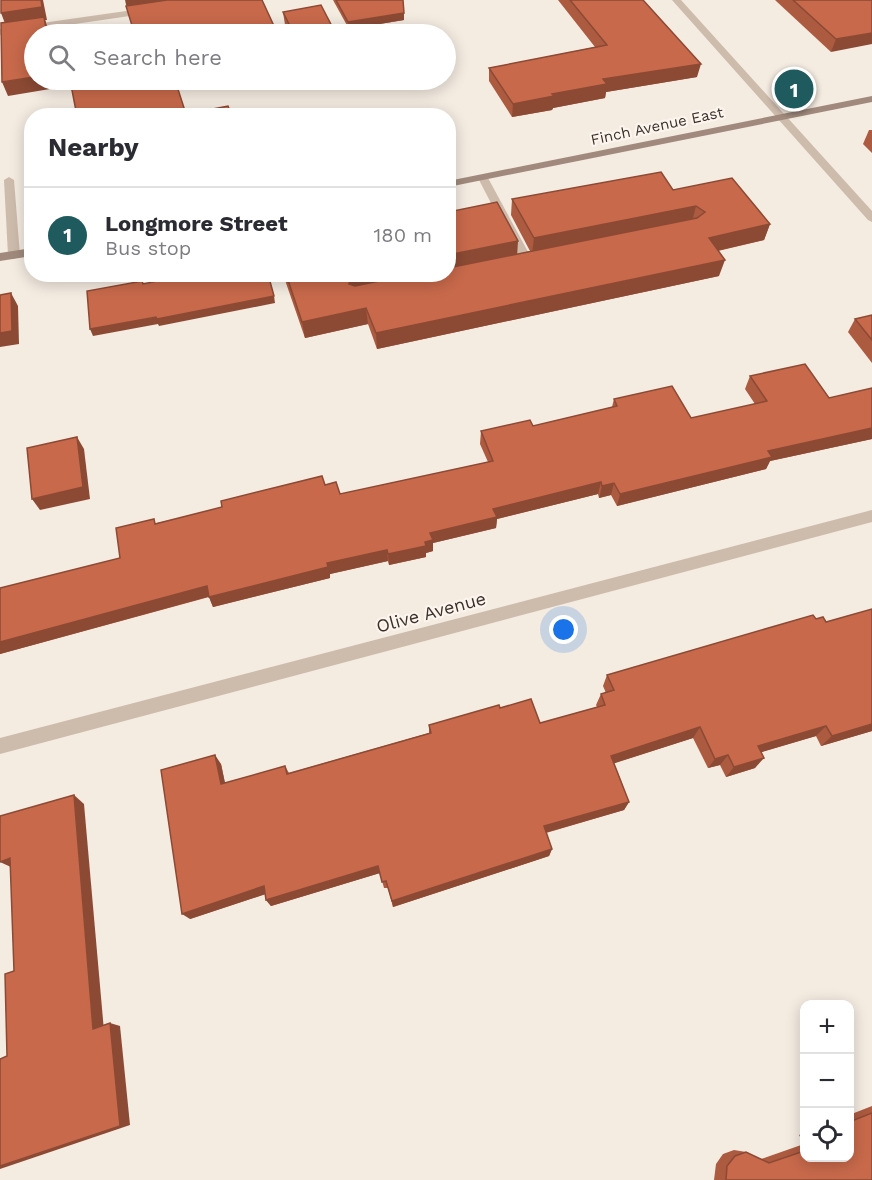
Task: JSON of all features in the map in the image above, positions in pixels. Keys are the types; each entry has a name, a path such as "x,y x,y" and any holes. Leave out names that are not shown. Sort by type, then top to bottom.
{"main road":[{"name":"Finch Avenue East","path":"456,183 872,99"},
{"path":"0,257 24,253"}],"street":[{"path":"676,0 872,218"},
{"path":"56,24 153,10"},
{"path":"0,32 24,29"},
{"path":"483,178 527,261"},
{"path":"9,180 15,255"},
{"name":"Olive Avenue","path":"0,746 872,516"}],"building":[{"path":"1,0 41,0 42,7 1,13"},
{"path":"167,0 262,0 273,24 132,24 126,6"},
{"path":"336,0 403,0 404,13 348,22"},
{"path":"570,0 643,0 701,64 603,79 607,84 513,104 489,68 607,45"},
{"path":"793,0 872,0 872,33 836,39"},
{"path":"321,5 331,24 289,24 283,12"},
{"path":"44,17 45,24 24,24 24,79 2,82 1,23"},
{"path":"72,90 178,90 184,108 75,108"},
{"path":"661,172 673,190 732,178 770,224 709,238 725,260 376,333 366,308 302,322 289,282 349,282 355,286 375,282 456,282 456,266 697,218 705,212 696,206 534,238 512,199"},
{"path":"497,202 518,241 456,253 456,210"},
{"path":"136,282 143,284 153,282 270,282 274,296 157,319 156,317 90,329 87,291"},
{"path":"11,293 12,331 0,333 0,295"},
{"path":"872,315 872,340 855,319"},
{"path":"805,364 829,398 872,388 872,428 768,451 772,457 620,494 614,483 602,486 601,482 493,509 497,517 430,533 433,540 425,542 426,546 388,554 387,550 327,563 328,567 209,597 207,586 0,642 0,588 120,558 116,528 154,519 155,524 222,507 221,501 322,476 325,485 336,482 340,494 493,461 481,431 530,420 533,426 617,406 614,399 672,386 691,418 767,401 750,376"},
{"path":"77,437 83,487 32,499 27,448"},
{"path":"872,609 872,724 832,736 826,726 758,746 764,758 734,767 728,755 715,759 700,727 611,756 629,802 544,826 552,849 392,901 386,881 382,882 378,866 266,900 264,886 182,914 161,770 215,755 221,784 285,766 287,774 431,733 429,725 499,705 500,708 531,699 540,723 605,705 601,694 614,690 607,675 813,615 816,619 823,617 826,622"},
{"path":"74,795 93,1029 110,1023 120,1126 0,1166 0,1059 7,1056 5,974 14,971 10,858 0,862 0,816"},
{"path":"872,1113 872,1180 726,1180 727,1166 735,1156 746,1152 769,1163 800,1152 800,1162 854,1162 854,1120"}],"place":[{"name":"Longmore Street","path":"794,89"}]}
